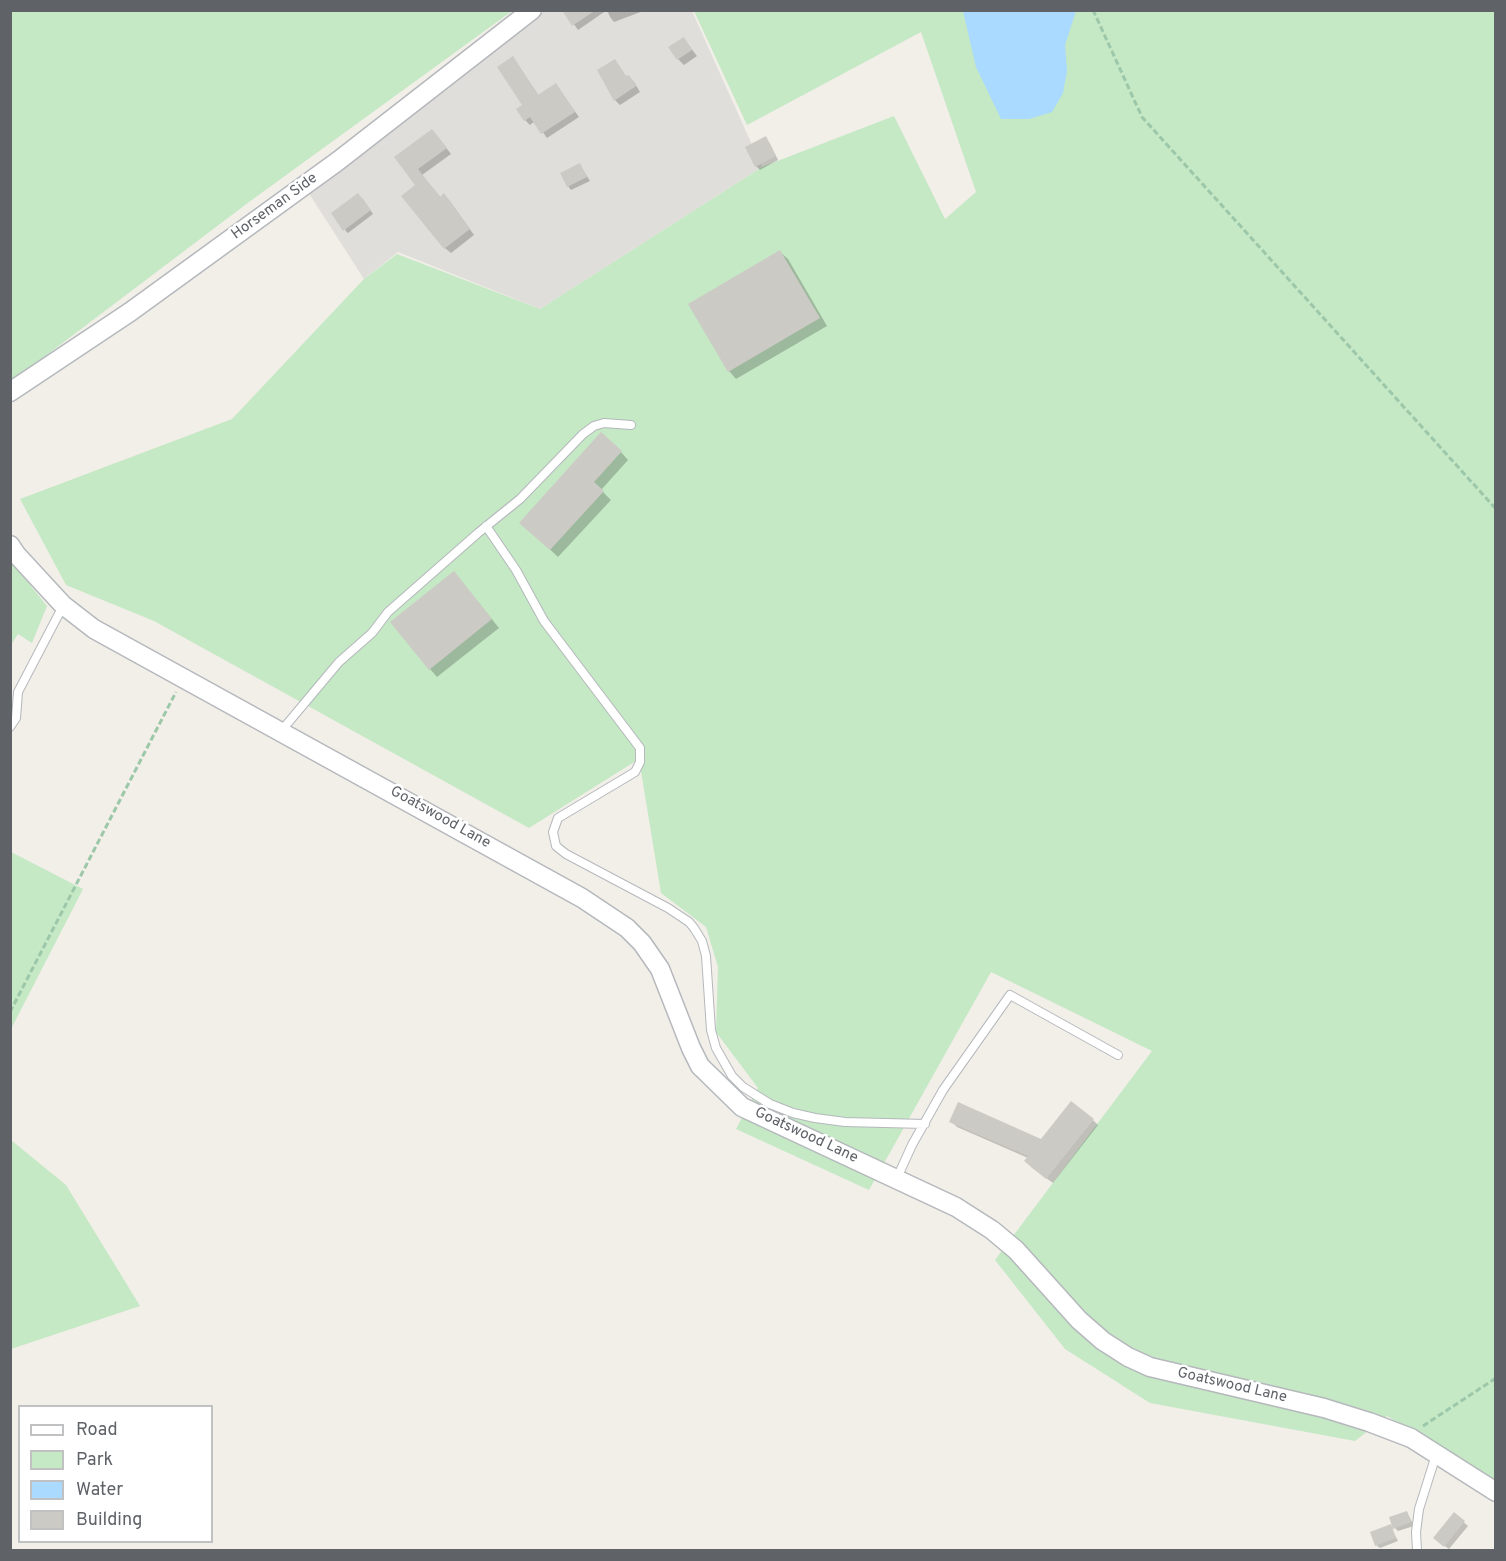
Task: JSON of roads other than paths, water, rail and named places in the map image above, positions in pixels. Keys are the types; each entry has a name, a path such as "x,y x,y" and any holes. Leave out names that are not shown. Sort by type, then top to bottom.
{"street":[{"name":"Horseman Side","path":"10,392 130,312 338,161 532,10"},
{"name":"Goatswood Lane","path":"10,545 63,605 94,628 582,898 627,928 660,969 700,1066 742,1107 956,1207 992,1230 1016,1250 1079,1320 1103,1341 1128,1357 1150,1367 1324,1408 1411,1438 1496,1492"}],"lane":[{"path":"282,730 339,662 372,633 388,612 520,499 583,434 594,426 604,423 632,425"},
{"path":"486,526 516,570 544,621 640,748 640,762 635,772 558,818 554,832 556,846 566,854 668,908 694,928 704,948 711,1030 716,1048 732,1076 742,1087 770,1104 815,1118 854,1123 925,1124"},
{"path":"10,727 15,718 18,692 63,605"},
{"path":"897,1178 943,1090 1010,995 1118,1055"},
{"path":"1416,1551 1419,1509 1439,1457"}],"water":[{"path":"963,11 1076,11 1065,45 1067,71 1063,93 1052,112 1029,119 1001,119 976,67"}]}
